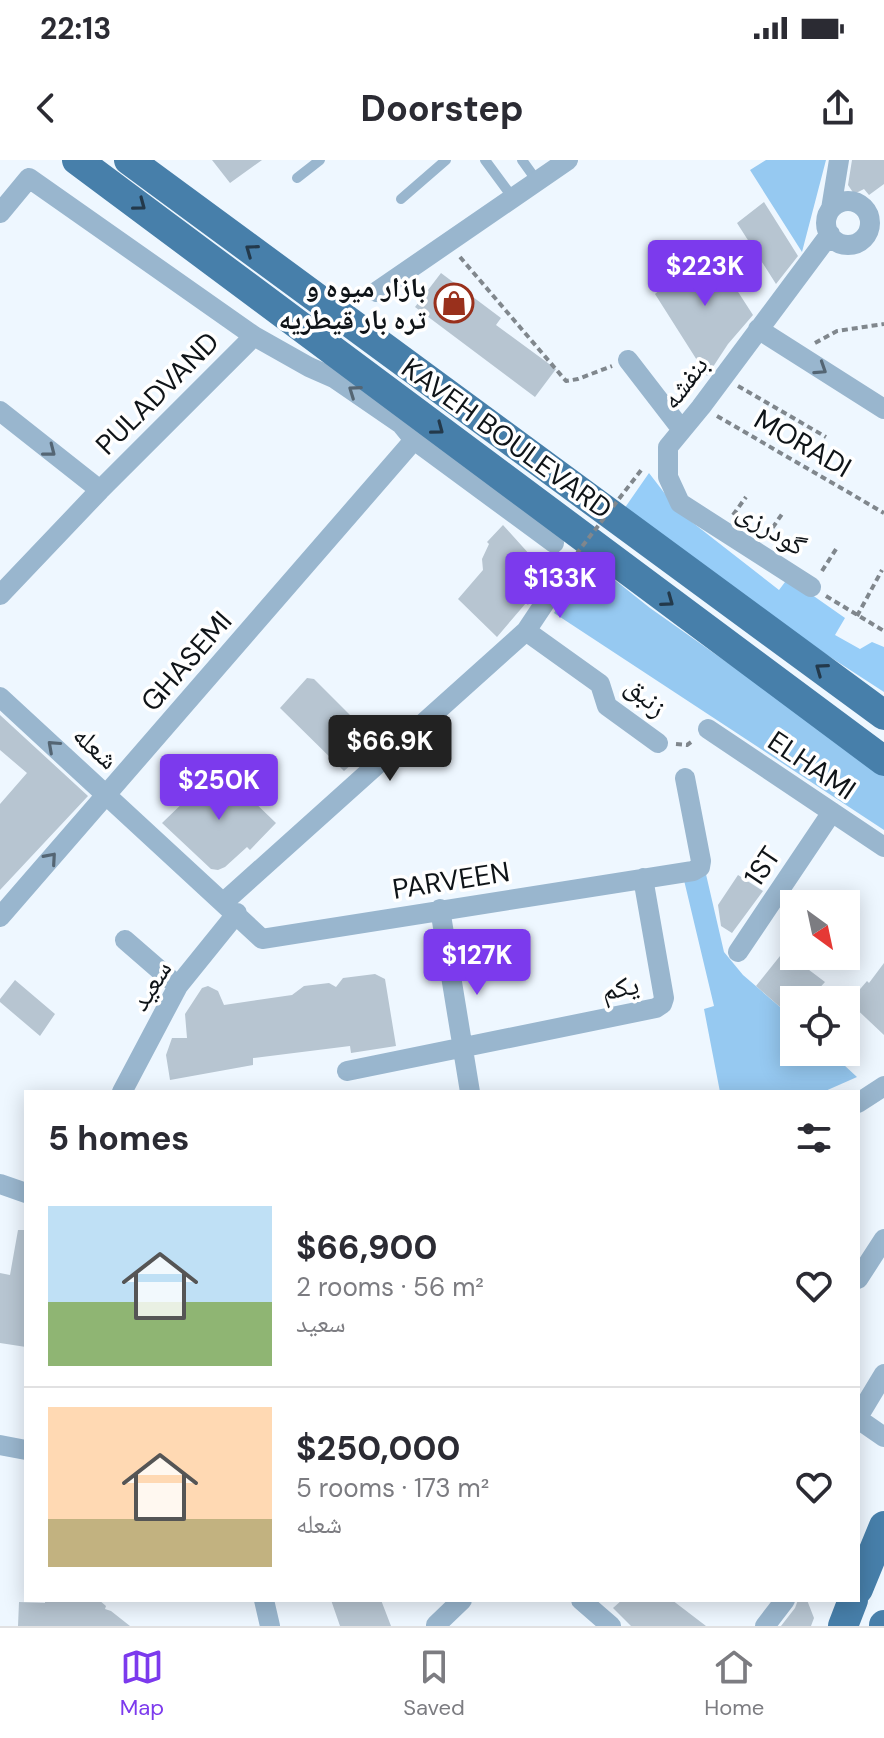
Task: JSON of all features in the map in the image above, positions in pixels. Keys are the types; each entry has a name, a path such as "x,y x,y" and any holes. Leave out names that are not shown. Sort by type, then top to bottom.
{"main road":[{"name":"KAVEH BOULEVARD","path":"77,160 884,761"},
{"name":"KAVEH BOULEVARD","path":"129,160 884,715"},
{"path":"860,1584 884,1526"},
{"path":"843,1626 852,1602"}],"street":[{"path":"376,292 568,160"},
{"path":"831,209 850,201 862,206 876,226 860,241 847,244 840,243 830,234 827,219 839,160"},
{"path":"0,213 29,178 254,336"},
{"name":"بنفشه","path":"668,447 830,234"},
{"path":"758,329 884,409"},
{"name":"PULADVAND","path":"0,595 254,336 334,378 401,424 414,440 554,543"},
{"path":"628,360 682,430"},
{"path":"0,411 100,490"},
{"name":"GHASEMI","path":"0,917 414,440"},
{"name":"گودرزی","path":"668,447 668,477 680,503 811,587"},
{"name":"سعید","path":"123,1090 178,986 230,908 526,631 560,578"},
{"name":"زنبق","path":"526,631 600,684 607,706 658,743"},
{"name":"شعله","path":"0,697 230,908"},
{"name":"ELHAMI","path":"708,729 884,847"},
{"name":"PARVEEN","path":"230,908 262,939 693,871 700,867 701,861 685,778"},
{"name":"1ST","path":"738,952 832,812"},
{"name":"یکم","path":"463,1048 656,1008 662,1004 664,998 643,878"},
{"path":"440,909 470,1090"},
{"path":"125,940 178,986"},
{"path":"347,1071 463,1048"},
{"path":"861,1102 884,1086"},
{"path":"861,1102 884,1111"},
{"path":"0,1184 24,1192"},
{"path":"860,1276 884,1239"},
{"path":"860,1415 884,1374"},
{"path":"860,1419 884,1437"},
{"path":"0,1445 24,1450"},
{"path":"264,1602 270,1626"},
{"path":"436,1625 460,1602"},
{"path":"765,1626 783,1602"}],"lane":[{"path":"297,178 320,160"},
{"path":"401,199 446,160"},
{"path":"485,160 513,198"},
{"path":"522,160 537,181"}],"path":[{"path":"448,243 566,381 628,360"},
{"path":"802,357 815,343 837,331 884,324"},
{"path":"723,377 826,437"},
{"name":"MORADI","path":"701,407 884,513"},
{"path":"560,578 642,469"},
{"path":"756,551 782,514"},
{"path":"811,587 838,546"},
{"path":"857,616 882,570"},
{"name":"گودرزی","path":"811,587 884,631"},
{"path":"658,743 687,745 708,729"}],"shaded area":[{"path":"766,160 826,160 802,252 750,170"},
{"path":"649,473 679,512 779,590 788,578 845,618 835,635 860,649 872,642 884,647 884,692 824,653 624,509"},
{"path":"587,558 650,608 884,773 884,830 554,613"},
{"path":"705,870 724,952 743,975 780,1007 780,1066 845,1066 857,1077 828,1090 720,1090 704,1009 714,1006 683,876"}],"building":[{"path":"212,160 262,160 230,183"},
{"path":"852,160 884,160 884,184 869,195 864,189 854,194 848,185"},
{"path":"764,202 798,256 776,284 737,223"},
{"path":"709,247 753,315 728,344 707,376 655,294"},
{"path":"441,273 501,318 496,325 556,369 535,397 415,307"},
{"path":"503,525 540,566 540,586 528,605 526,603 497,637 458,599 483,570 482,559 489,544 487,542"},
{"path":"307,678 314,679 377,742 344,771 280,708"},
{"path":"0,715 88,796 0,890 0,804 27,773 0,750"},
{"path":"219,768 276,823 250,850 247,847 218,870 211,869 162,823"},
{"path":"738,875 763,891 732,933 721,926 718,905"},
{"path":"780,956 780,970 809,970 825,982 821,986 780,986 780,1007 756,986"},
{"path":"884,963 884,1035 860,1012 860,989 867,981 869,983"},
{"path":"375,974 385,979 396,1046 351,1053 350,1046 253,1058 253,1065 170,1080 166,1055 172,1038 187,1038 185,1014 202,988 208,986 218,991 224,1005 292,995 304,986 329,983 336,987 343,978"},
{"path":"15,980 55,1014 40,1036 0,1002"},
{"path":"18,1230 24,1230 24,1347 0,1343 0,1273 10,1275"},
{"path":"19,1602 101,1602 105,1609 130,1626 18,1626"},
{"path":"332,1602 382,1602 391,1626 340,1626"},
{"path":"620,1602 675,1602 706,1626 631,1626 613,1608"},
{"path":"797,1602 808,1602 814,1618 811,1626 781,1626"}],"place":[{"name":"بازار میوه و تره بار قیطریه","path":"454,303"}]}
